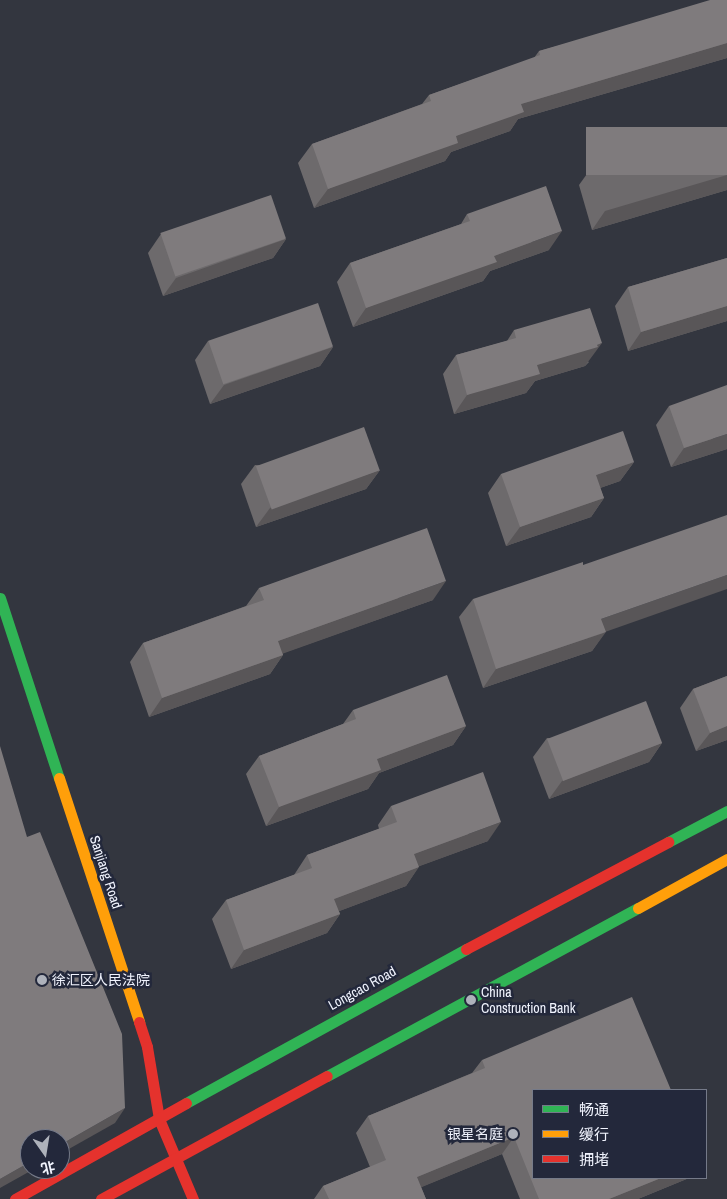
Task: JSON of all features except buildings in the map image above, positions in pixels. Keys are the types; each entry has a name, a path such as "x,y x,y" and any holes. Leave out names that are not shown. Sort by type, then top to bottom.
{"main road":[{"name":"Sanjiang Road","path":"0,598 147,1047 159,1119 193,1199"},
{"name":"Longcao Road","path":"15,1199 383,992 727,811"},
{"path":"101,1199 727,859"}],"traffic: fast":[{"path":"0,598 59,778"},
{"path":"668,842 727,811"},
{"path":"327,1076 638,908"},
{"path":"186,1103 466,949"}],"traffic: slow":[{"path":"59,778 139,1022"},
{"path":"638,908 727,859"}],"traffic: jam":[{"path":"466,949 668,842"},
{"path":"139,1022 147,1047 159,1119 193,1199"},
{"path":"101,1199 327,1076"},
{"path":"15,1199 186,1103"}],"place":[{"name":"徐汇区人民法院","path":"42,980"},
{"name":"China Construction Bank","path":"471,1000"},
{"name":"银星名庭","path":"513,1134"}]}
